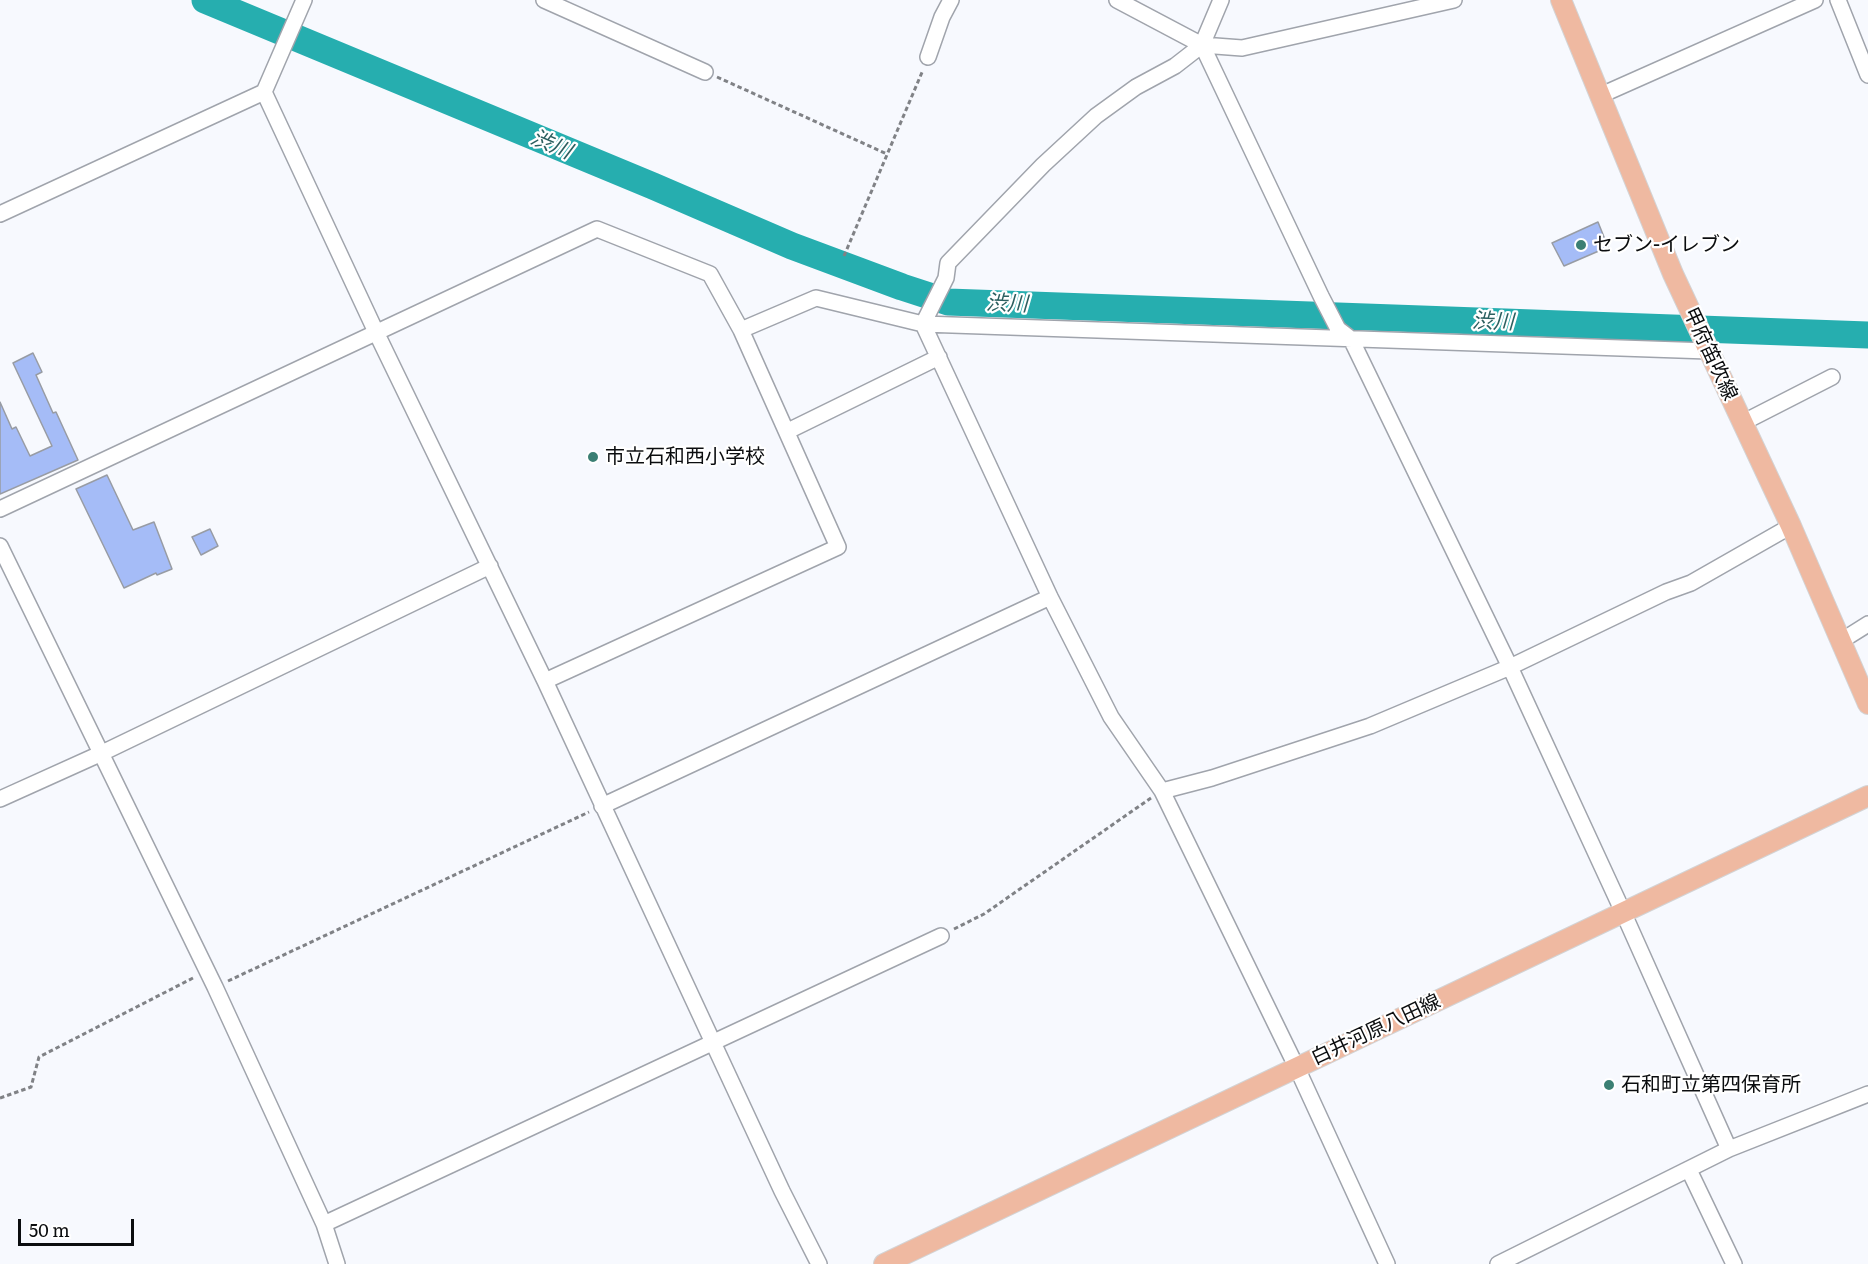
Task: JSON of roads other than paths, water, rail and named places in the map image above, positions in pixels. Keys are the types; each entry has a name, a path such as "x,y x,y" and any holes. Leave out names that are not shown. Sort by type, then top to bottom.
{"main road":[{"name":"甲府笛吹線","path":"1561,0 1685,302 1791,526 1868,704"},
{"name":"白井河原八田線","path":"885,1264 1868,796"}],"street":[{"path":"0,214 264,92 304,0"},
{"path":"544,0 705,72"},
{"path":"578,15 584,0"},
{"path":"928,57 942,17 951,0"},
{"path":"1117,0 1202,45 1242,48 1455,0"},
{"path":"1221,0 1202,45 1176,66 1136,87 1096,116 1043,165 948,263 946,278 927,317 939,357 1050,597 1111,717 1162,791 1297,1068 1387,1264"},
{"path":"1599,96 1815,0"},
{"path":"1838,0 1868,75"},
{"path":"1202,45 1321,296 1338,329 1352,339 1510,667 1729,1149"},
{"path":"264,92 376,332 545,681 782,1191 819,1264"},
{"path":"0,509 597,229 710,274 741,330 838,547 545,681"},
{"path":"741,330 816,298 927,317 1352,339 1706,346"},
{"path":"788,431 939,357"},
{"path":"1742,423 1832,377"},
{"path":"1162,791 1212,778 1370,726 1510,667 1666,592 1691,583 1791,526"},
{"path":"0,546 215,987 324,1224 337,1264"},
{"path":"0,799 102,753 490,566"},
{"path":"602,806 1050,597"},
{"path":"1841,641 1868,624"},
{"path":"324,1224 941,936"},
{"path":"1498,1264 1729,1149 1868,1094"},
{"path":"1689,1170 1734,1264"}],"waterway":[{"name":"渋川","path":"205,0 792,246 948,302 1868,335"}],"place":[{"name":"セブン-イレブン","path":"1581,245"},
{"name":"市立石和西小学校","path":"593,457"},
{"name":"石和町立第四保育所","path":"1609,1085"}]}
